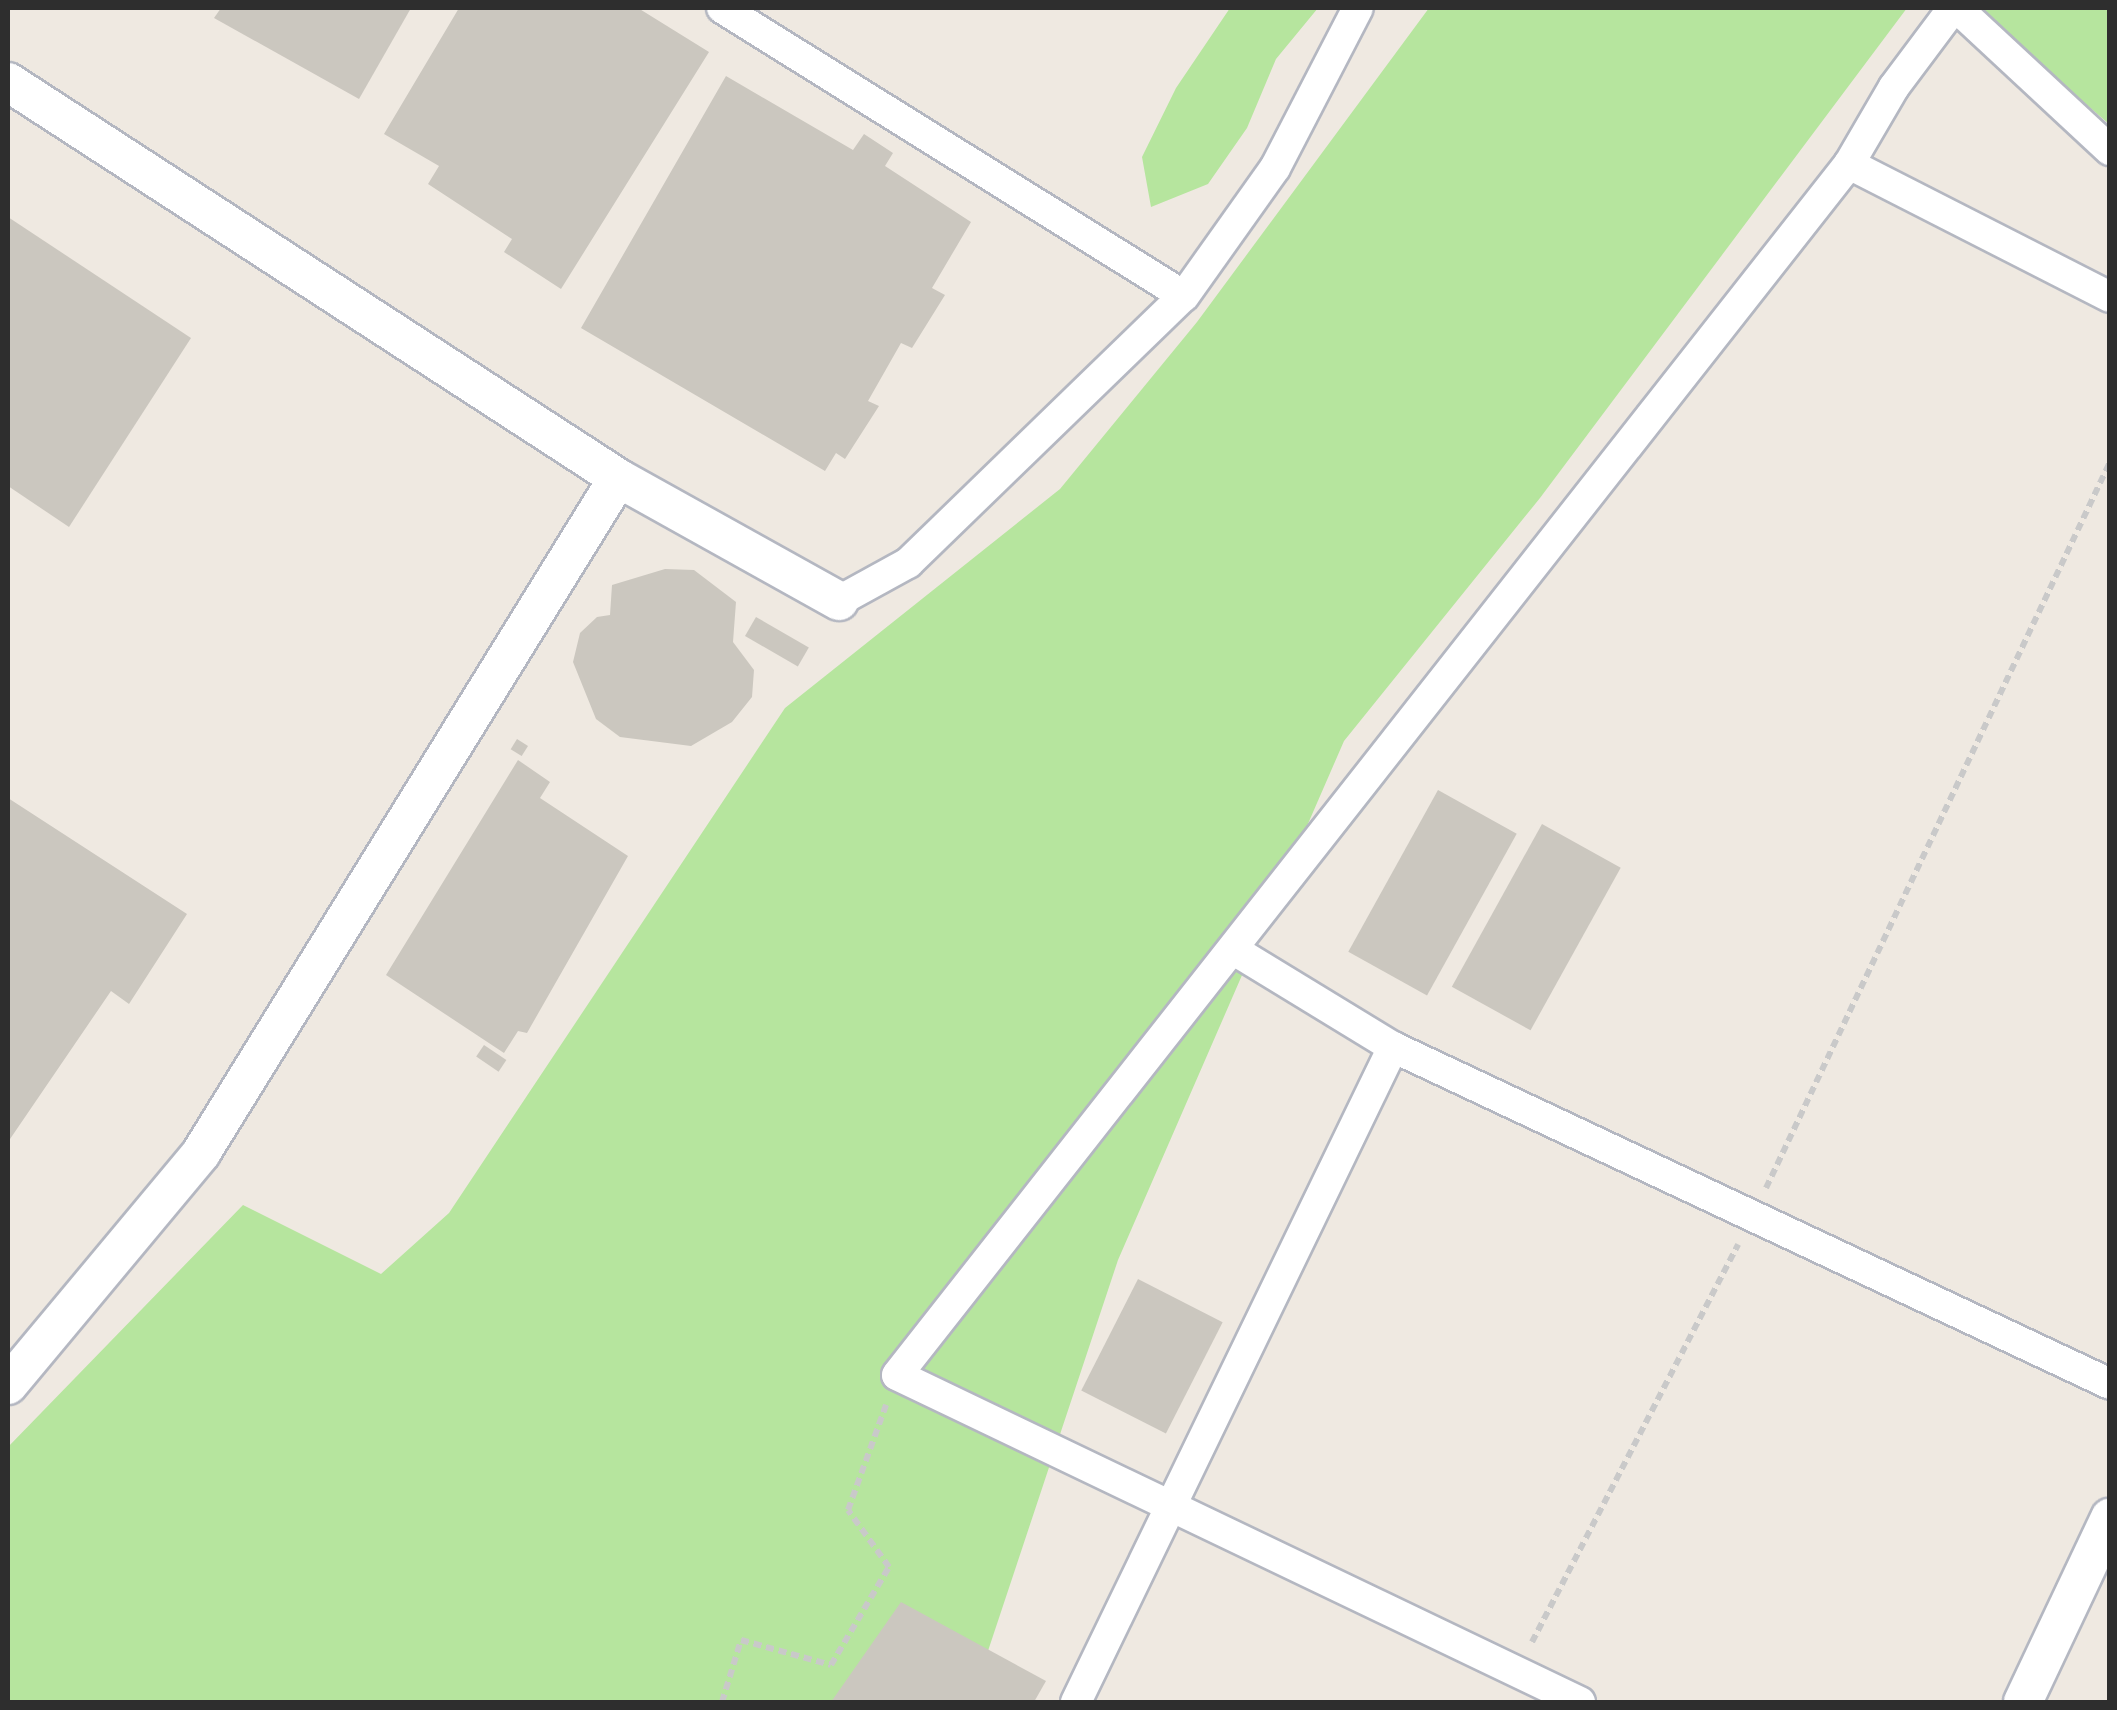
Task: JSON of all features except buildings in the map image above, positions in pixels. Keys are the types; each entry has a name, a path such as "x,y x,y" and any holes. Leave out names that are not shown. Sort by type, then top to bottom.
{"street":[{"path":"722,8 1184,296"},
{"path":"8,82 618,478 839,601 908,564 1184,296 1276,168 1358,8"},
{"path":"1580,1702 1173,1503 897,1375 1849,164 1894,87 1955,8 2110,150"},
{"path":"1849,164 2110,297"},
{"path":"8,1385 201,1153 618,478"},
{"path":"1234,950 1393,1047 2110,1384"},
{"path":"1076,1702 1393,1047"},
{"path":"2022,1702 2110,1518"}],"path":[{"path":"1517,1671 1753,1214 2110,462"},
{"path":"722,1702 741,1640 831,1664 889,1566 848,1510 897,1375"}],"green space":[{"path":"1230,8 1318,8 1276,59 1247,128 1208,184 1151,207 1142,157 1176,88"},
{"path":"1429,8 1907,8 1540,498 1344,741 1118,1260 971,1702 8,1702 8,1447 243,1205 381,1274 449,1213 785,708 1060,489 1197,322"},
{"path":"1983,8 2109,8 2109,124 1979,12"}]}
